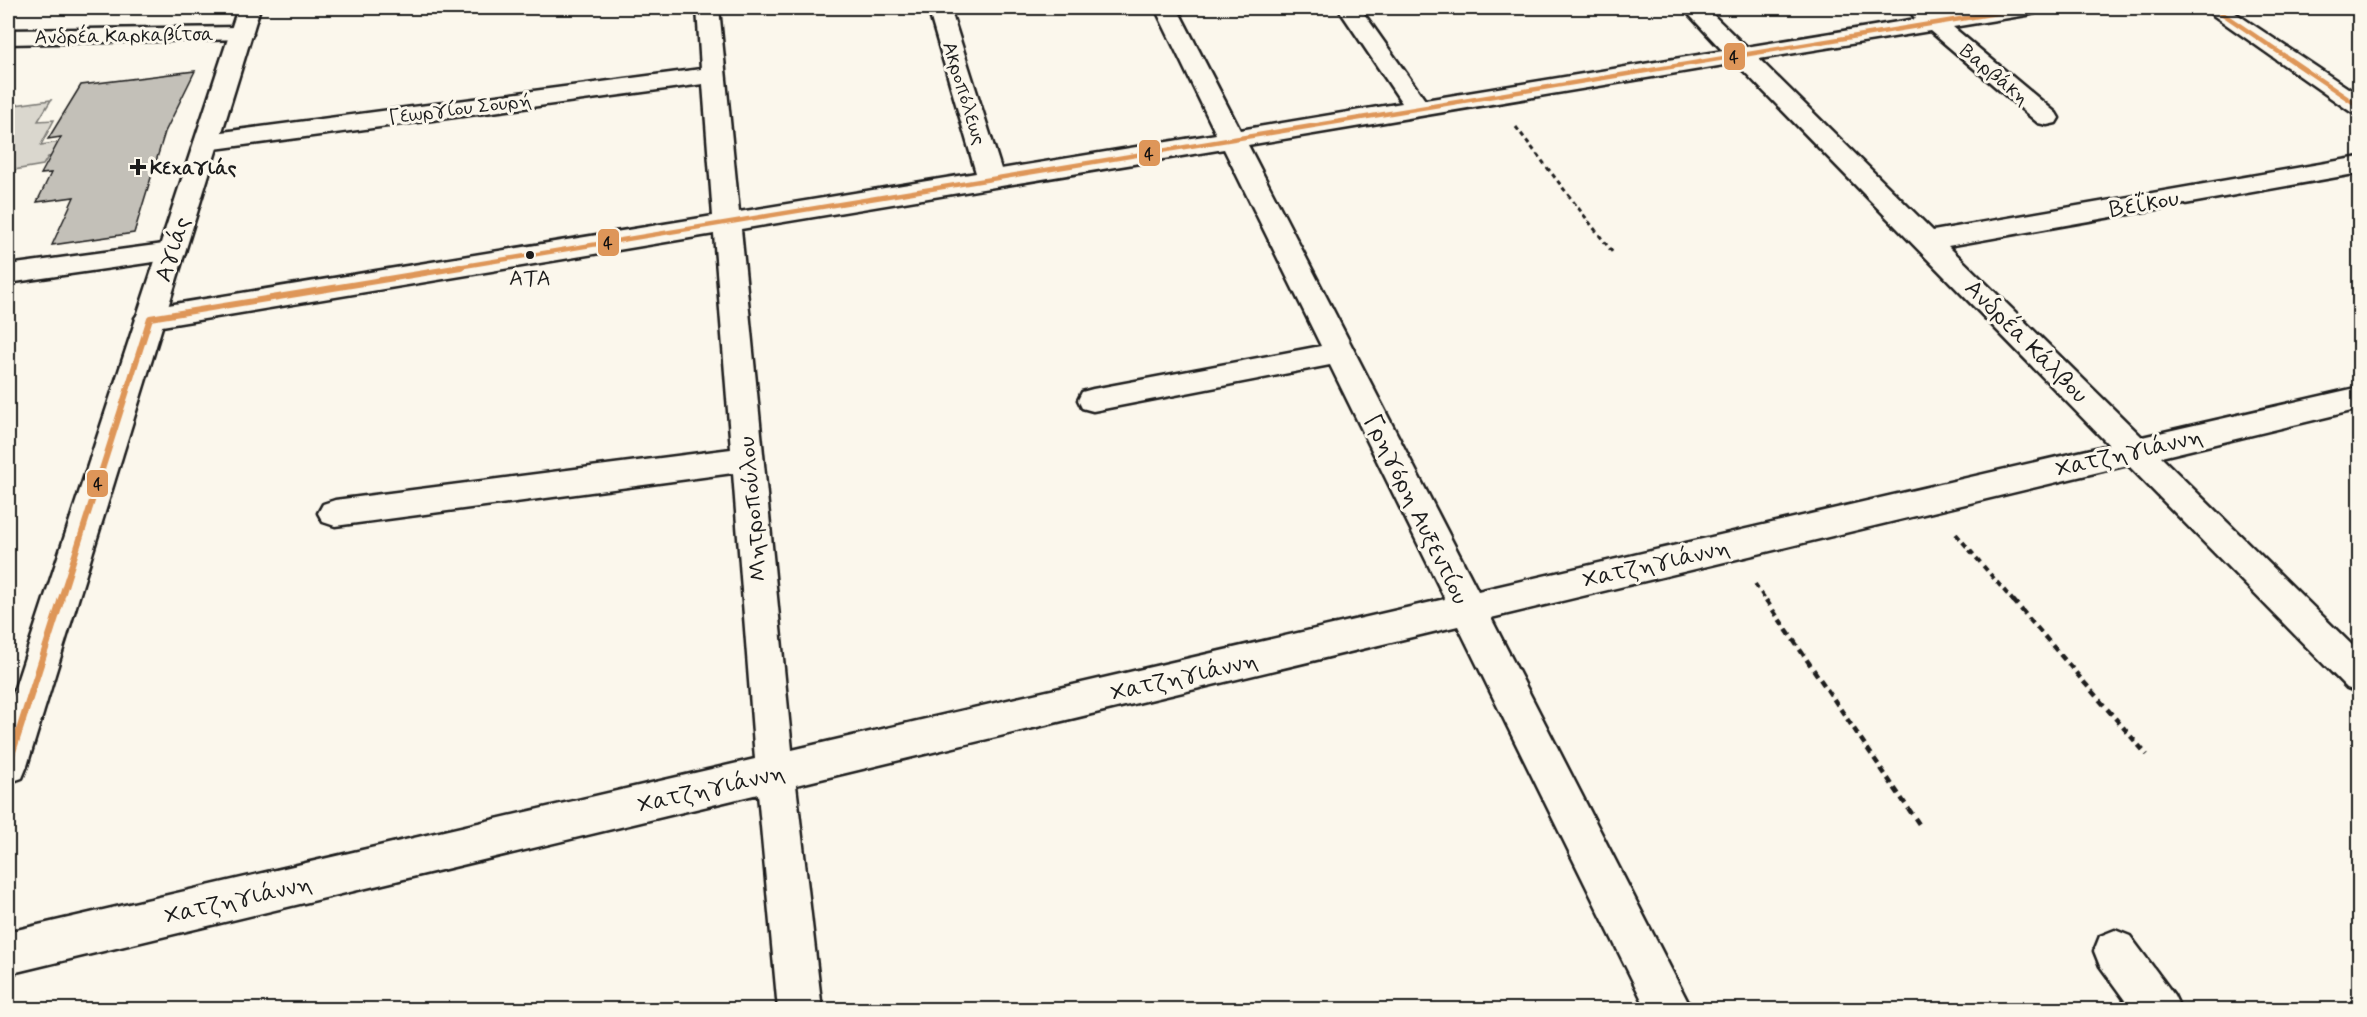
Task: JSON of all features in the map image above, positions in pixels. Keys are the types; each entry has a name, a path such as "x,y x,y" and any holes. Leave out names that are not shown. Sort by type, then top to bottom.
{"street":[{"name":"Αγιάς","path":"8,766 249,8"},
{"name":"Μητροπούλου","path":"708,8 775,773 800,1010"},
{"name":"Ακροπόλεως","path":"939,8 991,179"},
{"name":"Γρηγόρη Αυξεντίου","path":"1166,8 1670,1010"},
{"path":"1349,8 1418,108"},
{"name":"Ανδρέα Κάλβου","path":"1694,8 2360,677"},
{"path":"150,318 1740,55 1925,15 2027,8"},
{"path":"2214,8 2360,107"},
{"name":"Βαρβάκη","path":"1925,15 2047,118"},
{"name":"Ανδρέα Καρκαβίτσα","path":"8,37 241,34"},
{"name":"Γεωργίου Σουρή","path":"207,142 714,75"},
{"name":"Βεΐκου","path":"1928,241 2360,165"},
{"path":"8,274 171,252"},
{"path":"1093,400 1340,353"},
{"name":"Χατζηγιάννη","path":"8,953 2360,398"},
{"path":"335,513 747,459"},
{"path":"2115,951 2158,1010"}],"path":[{"path":"1492,96 1613,252"},
{"path":"1926,499 2146,755"},
{"path":"1730,546 1921,827"}],"shaded area":[{"path":"51,100 38,121 54,120 41,145 167,125 161,140 48,157 43,165 8,171 8,106"}],"building":[{"path":"195,71 165,132 134,233 52,245 74,197 37,202 51,173 41,174 61,137 48,139 81,85"}],"transit line":[{"name":"4","path":"8,766 150,318 2027,8"},
{"name":"4","path":"2214,8 2360,107"}],"place":[{"name":"Κεχαγιάς","path":"138,167"},
{"name":"ΑΤΑ","path":"530,255"}]}
